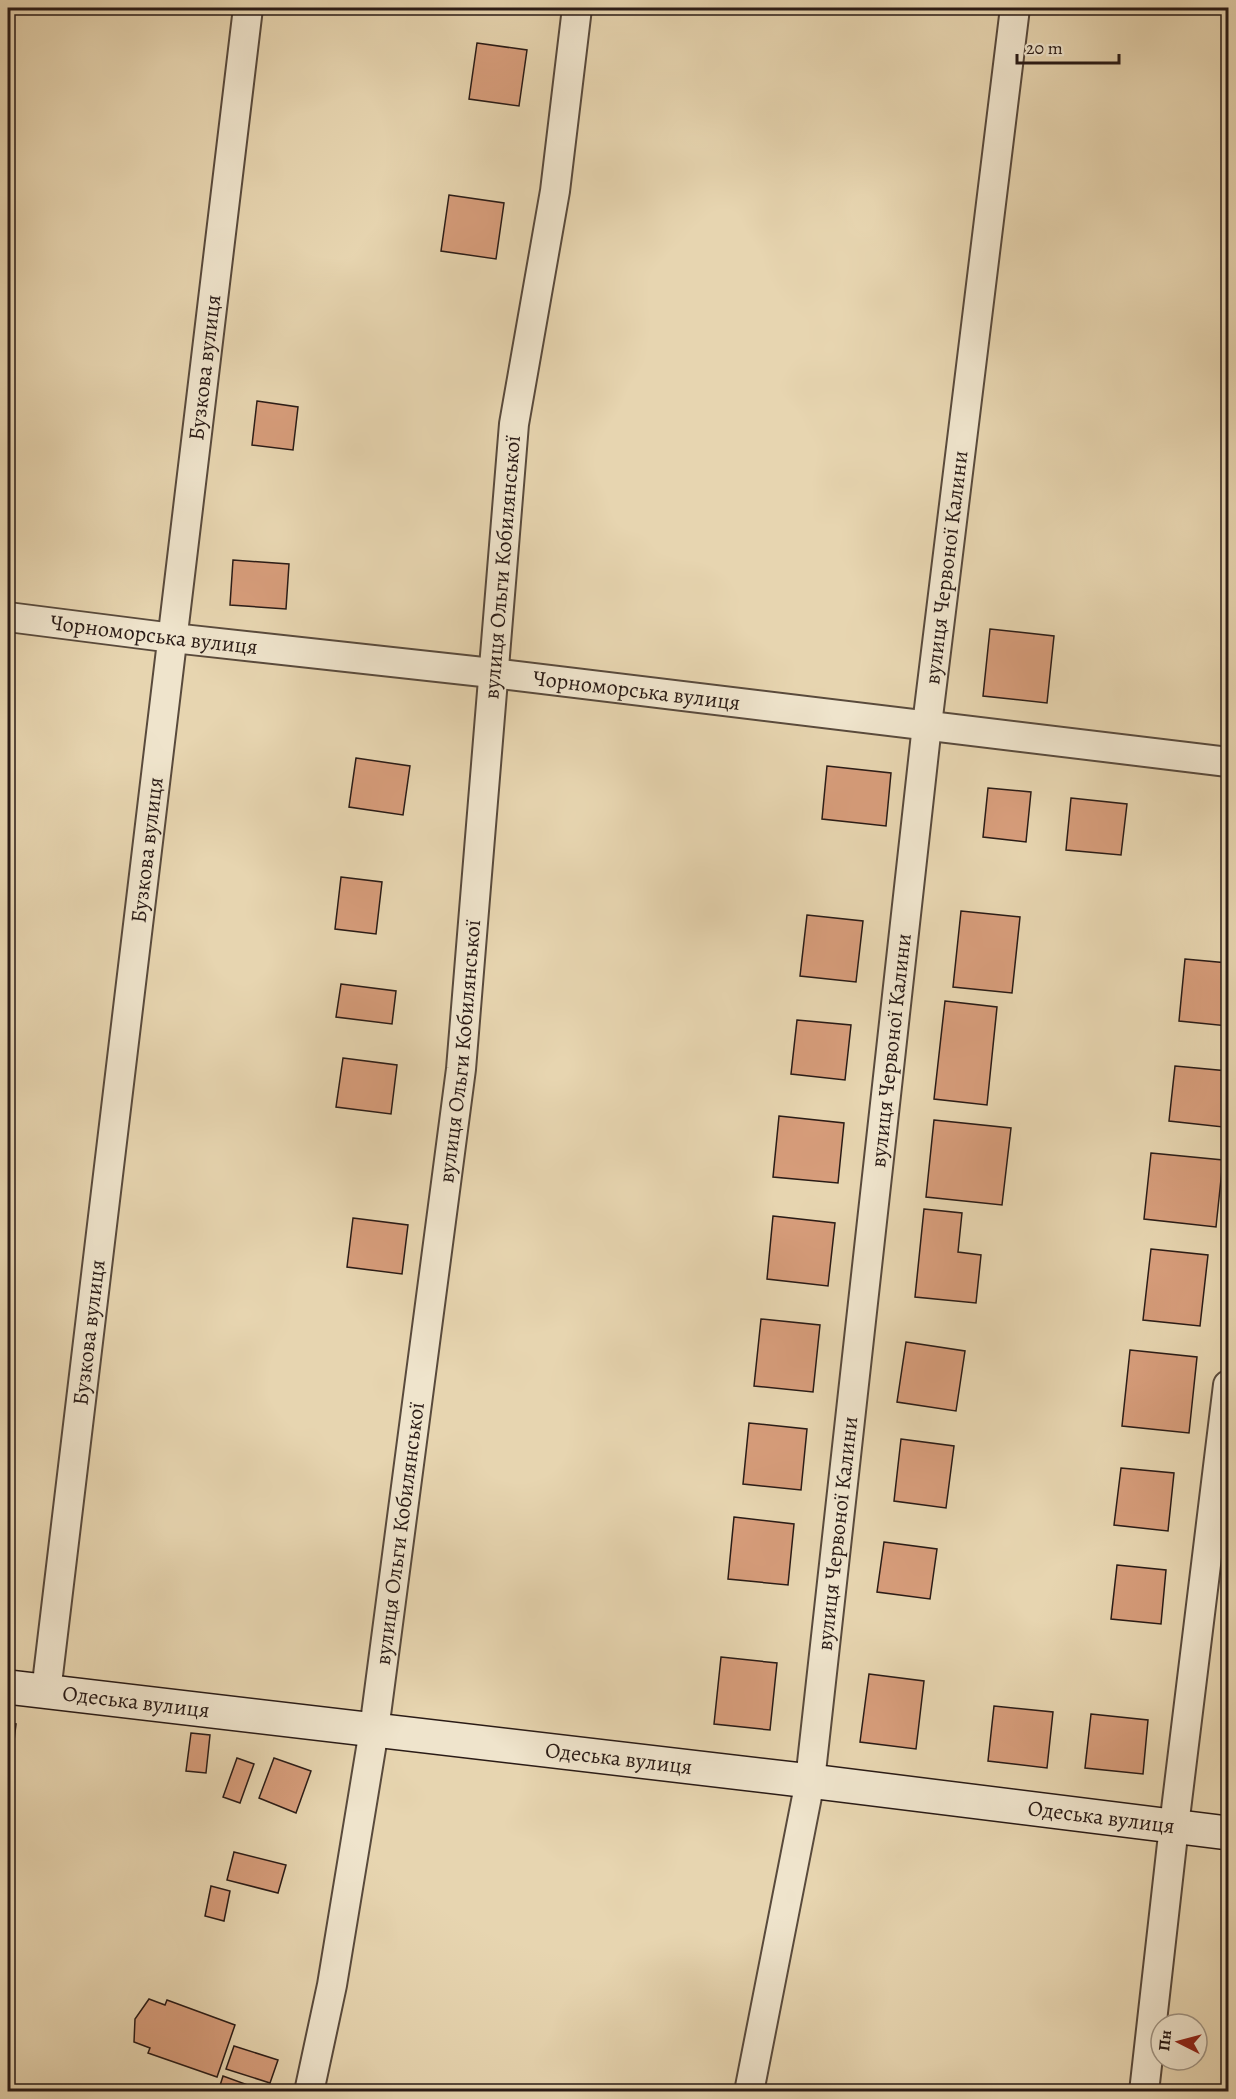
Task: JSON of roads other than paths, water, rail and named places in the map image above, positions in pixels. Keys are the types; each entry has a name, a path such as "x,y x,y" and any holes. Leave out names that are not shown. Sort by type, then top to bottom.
{"street":[{"name":"Бузкова вулиця","path":"46,1692 248,8"},
{"name":"вулиця Ольги Кобилянської","path":"309,2091 332,1985 374,1730 460,1070 514,424 555,191 577,8"},
{"name":"вулиця Червоної Калини","path":"749,2091 810,1781 927,725 1015,8"},
{"name":"Чорноморська вулиця","path":"8,617 1228,762"},
{"path":"1144,2091 1228,1385"},
{"name":"Одеська вулиця","path":"8,1687 810,1781 1228,1833"}]}
